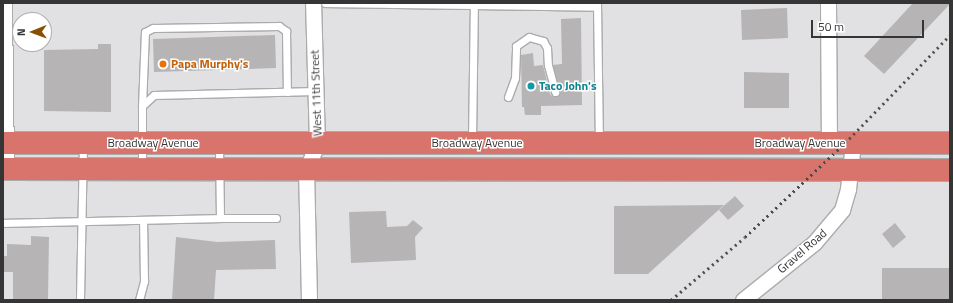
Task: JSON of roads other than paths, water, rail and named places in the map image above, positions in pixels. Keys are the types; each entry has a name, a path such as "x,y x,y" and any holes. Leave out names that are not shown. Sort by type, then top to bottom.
{"highway":[{"name":"Broadway Avenue","path":"4,143 950,143"},
{"path":"5,169 219,171 950,170"}],"street":[{"path":"4,3 5,169"},
{"name":"West 11th Street","path":"309,300 306,171 318,144 313,3"},
{"path":"828,3 828,142"},
{"name":"Gravel Road","path":"743,300 814,242 829,227 842,210 848,188 853,144"}],"lane":[{"path":"325,3 597,5 599,143"},
{"path":"472,143 474,5"},
{"path":"142,170 142,106 145,32 153,28 279,26 286,32 287,92"},
{"path":"508,97 515,78 516,46 529,37 543,41 547,48 548,65 555,92"},
{"path":"142,106 154,95 316,91"},
{"path":"80,300 83,143"},
{"path":"218,143 220,218"},
{"path":"3,223 276,218"},
{"path":"139,300 144,281 142,220"}],"railway":[{"path":"671,300 745,237 845,143 950,35"}],"place":[{"name":"Papa Murphy's","path":"163,64"},
{"name":"Taco John's","path":"531,86"}]}
